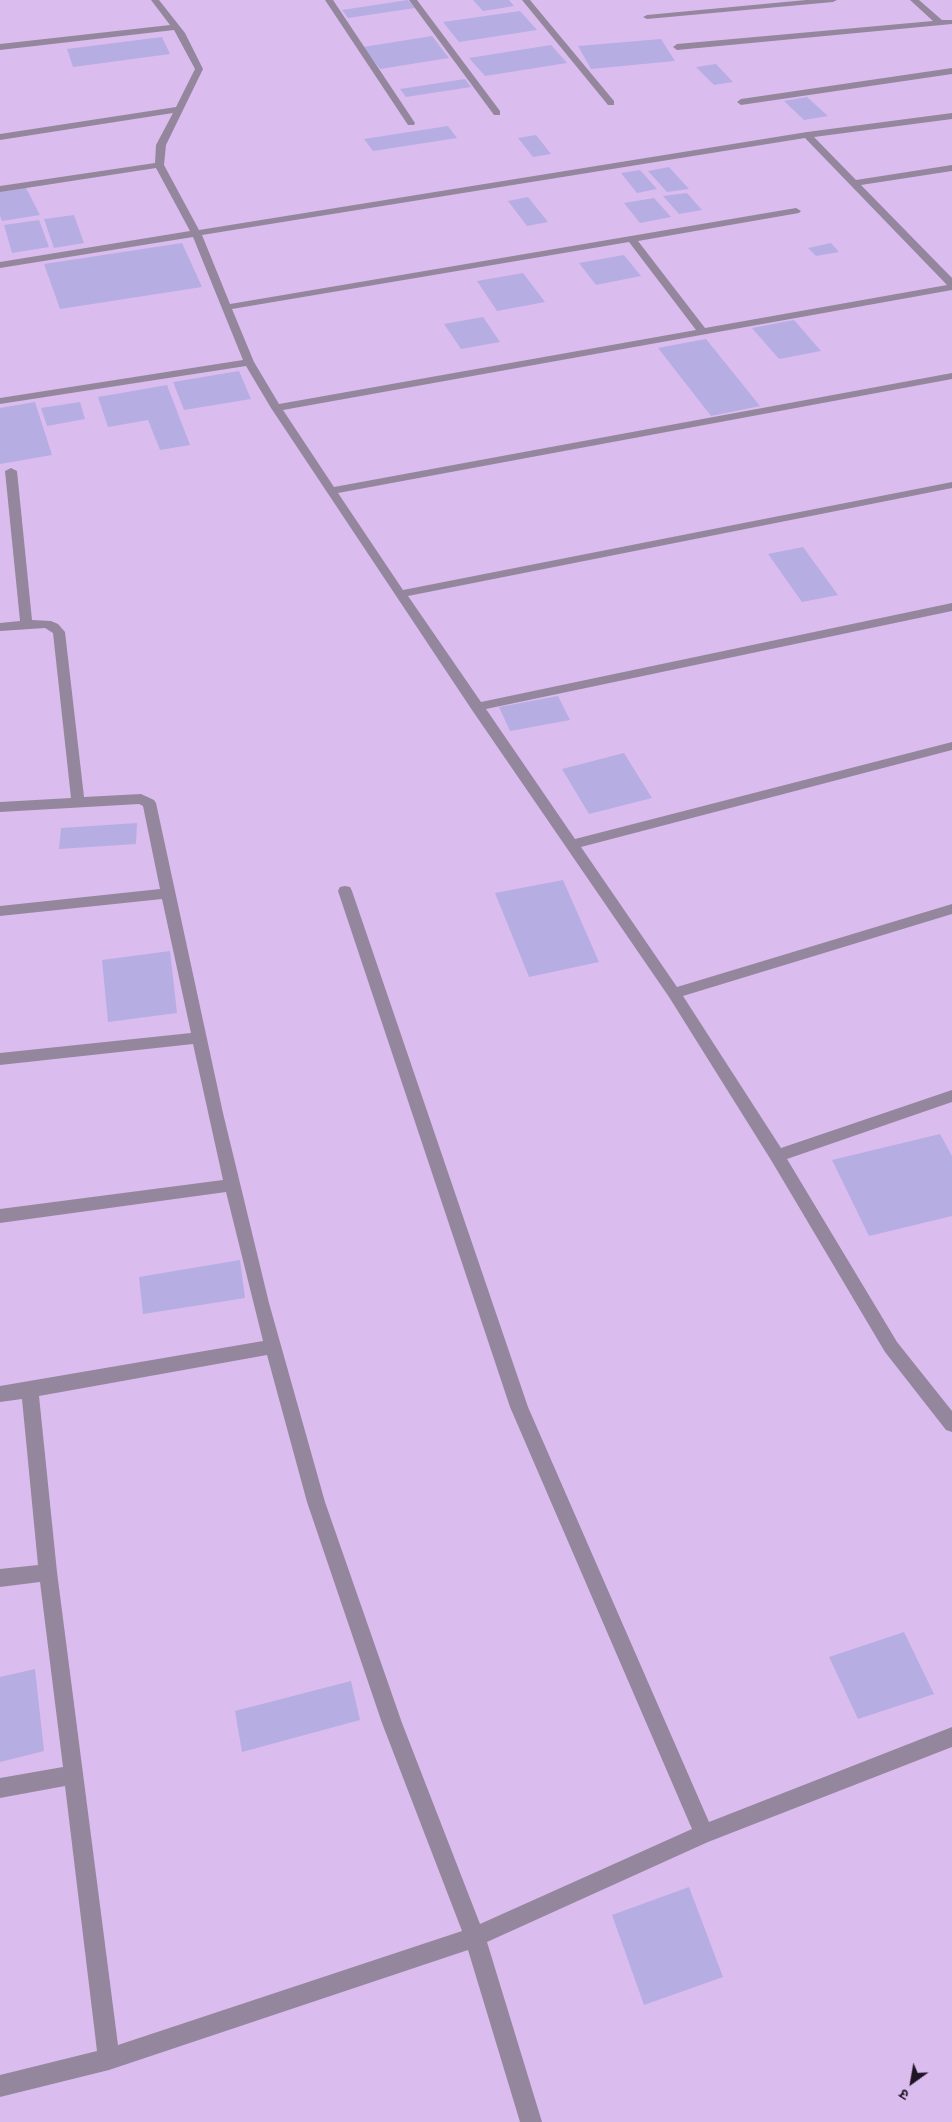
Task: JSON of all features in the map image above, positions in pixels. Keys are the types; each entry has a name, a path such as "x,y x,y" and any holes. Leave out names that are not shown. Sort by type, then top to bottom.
{"street":[{"path":"155,0 182,35 199,69 161,144 159,165 198,235 249,362 276,408 476,707 674,993 777,1156 891,1347 952,1424"},
{"path":"329,0 411,123"},
{"path":"413,0 497,113"},
{"path":"526,0 611,103"},
{"path":"647,17 833,0"},
{"path":"914,0 940,23"},
{"path":"677,47 952,22"},
{"path":"0,47 175,27"},
{"path":"741,102 952,71"},
{"path":"0,137 179,109"},
{"path":"0,265 198,235 807,135 952,116"},
{"path":"807,135 952,284"},
{"path":"0,189 159,165"},
{"path":"854,182 952,168"},
{"path":"228,307 796,211"},
{"path":"632,239 703,332"},
{"path":"276,408 952,288"},
{"path":"0,401 249,362"},
{"path":"332,491 952,376"},
{"path":"11,471 26,624"},
{"path":"400,594 952,485"},
{"path":"476,707 952,607"},
{"path":"0,627 46,624 54,626 58,632 78,802"},
{"path":"571,845 952,746"},
{"path":"0,807 141,799 149,803 233,1185 273,1347 322,1521 392,1723 475,1937 531,2122"},
{"path":"345,891 519,1407 704,1834"},
{"path":"0,911 168,893"},
{"path":"674,993 952,908"},
{"path":"0,1059 200,1038"},
{"path":"777,1156 952,1096"},
{"path":"0,1216 233,1185"},
{"path":"0,1394 273,1347"},
{"path":"30,1390 48,1572 109,2059"},
{"path":"0,1578 48,1572"},
{"path":"0,2086 109,2059 475,1937 704,1834 952,1737"},
{"path":"0,1788 73,1774"}],"building":[{"path":"408,0 415,8 348,18 342,10"},
{"path":"473,0 509,0 514,6 483,11"},
{"path":"520,11 537,30 459,42 443,22"},
{"path":"432,36 449,58 380,69 363,47"},
{"path":"162,37 170,54 73,67 67,49"},
{"path":"661,39 675,61 591,69 578,46"},
{"path":"551,45 567,63 485,76 469,58"},
{"path":"716,64 733,82 714,85 696,67"},
{"path":"465,79 471,87 406,97 400,89"},
{"path":"807,97 828,116 804,120 784,101"},
{"path":"448,126 457,138 373,151 364,139"},
{"path":"536,135 551,154 533,157 518,138"},
{"path":"669,167 689,189 667,192 648,171"},
{"path":"640,170 657,189 637,193 621,173"},
{"path":"25,186 40,215 2,221 0,216 0,190"},
{"path":"687,193 702,210 679,214 663,196"},
{"path":"528,197 548,222 527,226 508,201"},
{"path":"654,198 671,217 640,223 624,203"},
{"path":"74,215 84,243 54,248 44,219"},
{"path":"39,220 49,247 12,253 4,225"},
{"path":"182,243 202,287 60,309 44,264"},
{"path":"831,243 839,252 816,256 808,248"},
{"path":"624,255 641,276 596,285 579,263"},
{"path":"523,273 545,302 497,311 477,281"},
{"path":"483,317 500,342 461,349 444,324"},
{"path":"794,320 821,351 779,359 752,328"},
{"path":"706,339 760,406 711,416 658,348"},
{"path":"239,371 251,399 184,410 173,382"},
{"path":"167,385 190,445 160,450 148,420 108,427 98,397"},
{"path":"35,402 52,455 0,464 0,408"},
{"path":"80,402 85,419 47,426 41,408"},
{"path":"803,547 838,595 802,602 768,554"},
{"path":"558,696 570,720 510,731 499,707"},
{"path":"624,753 652,798 589,814 562,769"},
{"path":"137,823 136,844 59,849 61,828"},
{"path":"563,880 599,962 529,977 495,893"},
{"path":"170,951 177,1013 108,1022 102,960"},
{"path":"940,1134 952,1156 952,1216 869,1236 832,1160"},
{"path":"240,1260 245,1298 143,1314 139,1277"},
{"path":"904,1632 934,1694 858,1719 829,1657"},
{"path":"35,1669 44,1751 0,1762 0,1677"},
{"path":"351,1681 360,1720 242,1752 235,1711"},
{"path":"689,1887 723,1977 644,2005 612,1915"}]}
